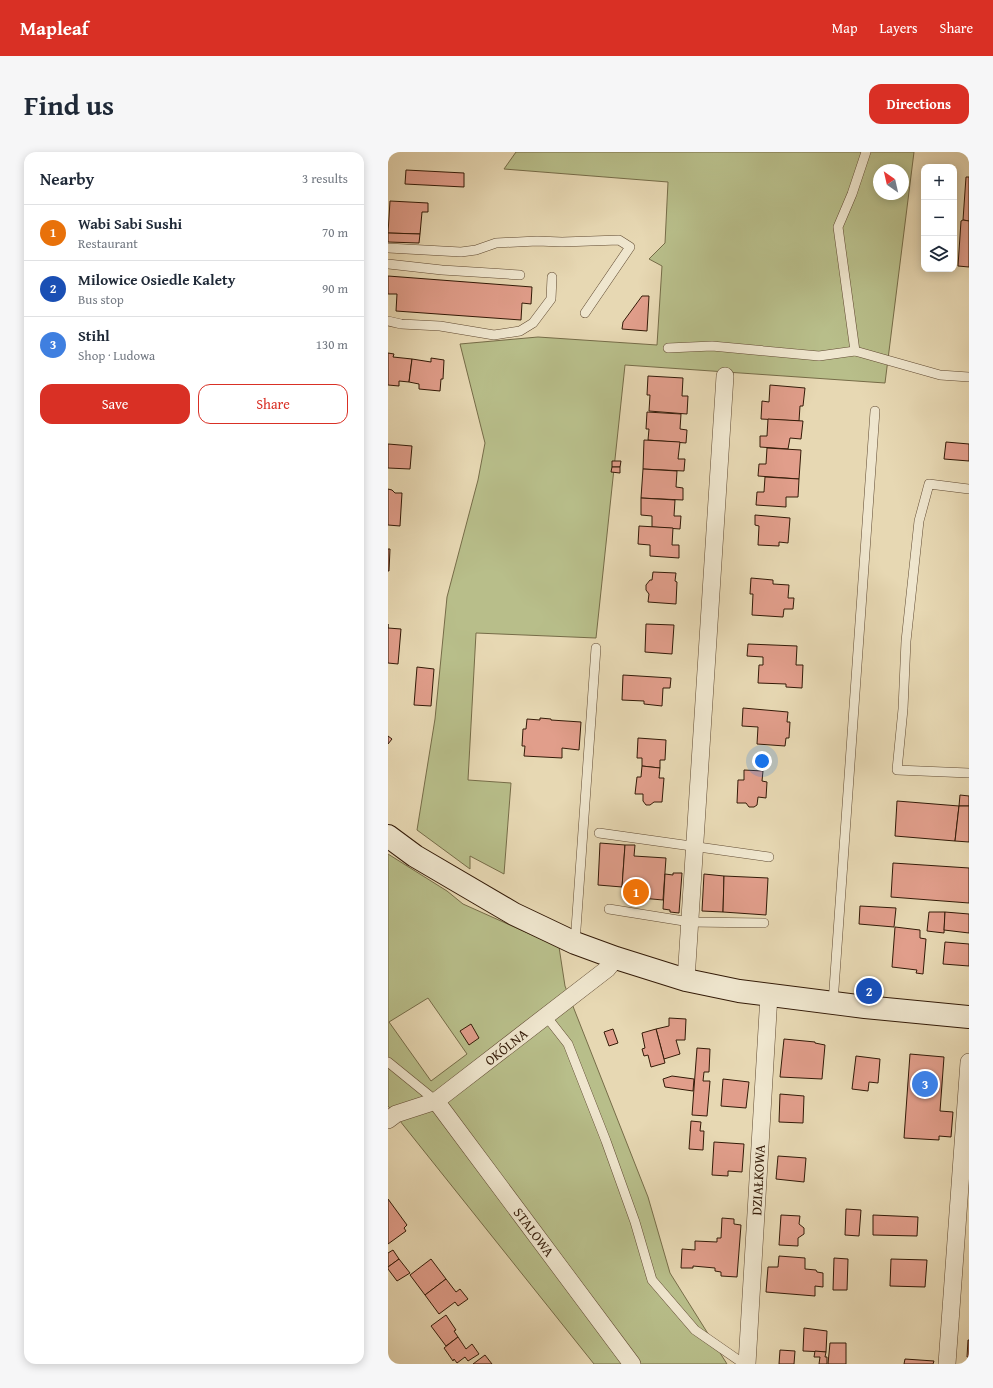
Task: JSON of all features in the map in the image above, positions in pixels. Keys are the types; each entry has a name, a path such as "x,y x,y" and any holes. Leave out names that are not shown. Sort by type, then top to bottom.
{"street":[{"path":"686,980 725,376"},
{"path":"388,836 415,856 514,914 575,943 616,958 686,980 733,990 768,995 969,1017"},
{"name":"OKÓLNA","path":"388,1120 396,1114 436,1101 607,969 616,958"},
{"name":"DZIAŁKOWA","path":"747,1364 768,995"},
{"path":"947,1364 969,1062"},
{"name":"STALOWA","path":"436,1101 632,1364"}],"lane":[{"path":"855,351 838,227 852,194 866,152"},
{"path":"388,248 461,252 476,250 496,243 619,240 630,247 585,313"},
{"path":"388,264 442,270 520,275"},
{"path":"388,321 401,324 440,326 494,335 520,331 533,323 551,299 552,277"},
{"path":"668,348 712,346 819,356 855,351 940,375 969,377"},
{"path":"833,1003 875,412"},
{"path":"969,489 929,484 919,521 906,641 903,709 897,770 969,772"},
{"path":"575,943 596,648"},
{"path":"599,833 769,857"},
{"path":"609,909 690,922 764,923"},
{"path":"546,1016 568,1044 606,1141 630,1208 652,1280 695,1330 744,1364"},
{"path":"388,1062 436,1101"}],"green space":[{"path":"516,152 914,152 909,192 909,164 873,164 873,200 908,200 885,383 625,365 596,638 476,633 468,780 511,783 504,874 470,856 470,869 417,830 435,719 447,597 478,480 485,443 460,344 538,337 657,345 662,266 649,259 665,243 668,182 504,169"},
{"path":"388,854 447,891 463,904 559,947 565,986 648,1197 670,1273 727,1364 594,1364 388,1106","holes":["428,998 467,1054 431,1081 389,1022"]}],"building":[{"path":"406,170 464,173 464,187 405,184"},
{"path":"966,177 969,177 969,221 963,220"},
{"path":"390,201 428,203 428,212 422,212 420,234 388,233"},
{"path":"961,221 969,221 969,267 958,266"},
{"path":"388,233 420,234 419,243 388,242"},
{"path":"388,276 532,287 531,304 522,303 521,320 396,311 397,294 388,294"},
{"path":"642,296 649,296 647,331 622,329 623,322"},
{"path":"388,353 394,354 393,357 412,359 409,382 399,381 399,386 388,385"},
{"path":"431,358 444,360 443,379 441,379 440,391 419,389 419,384 409,382 412,359 431,362"},
{"path":"648,376 683,378 682,396 688,396 687,414 649,411 650,395 647,395"},
{"path":"770,385 805,388 803,406 800,406 799,421 761,419 762,401 769,402"},
{"path":"647,412 681,414 680,429 687,430 686,443 648,440 649,429 646,429"},
{"path":"768,419 803,421 801,439 790,438 788,449 760,447 760,436 767,436"},
{"path":"644,440 680,442 678,459 685,459 684,471 643,469"},
{"path":"946,442 969,444 969,461 944,459"},
{"path":"388,444 412,446 410,469 388,468"},
{"path":"767,448 801,450 799,479 758,476 759,464 766,464"},
{"path":"612,461 621,461 620,467 612,467"},
{"path":"612,467 620,467 620,473 611,472"},
{"path":"643,469 677,471 676,487 683,488 683,500 641,498"},
{"path":"765,477 799,479 798,497 786,497 786,507 756,505 757,492 764,492"},
{"path":"388,489 395,493 402,493 400,526 388,525"},
{"path":"641,498 675,500 674,516 681,516 680,529 652,527 652,516 641,515"},
{"path":"755,515 790,518 788,543 779,542 779,546 758,545 759,526 755,525"},
{"path":"639,526 673,528 672,545 679,545 679,558 650,556 650,545 638,544"},
{"path":"388,549 390,549 389,571 388,571"},
{"path":"653,572 676,573 676,604 648,602 649,594 646,590 646,585 650,580 652,580"},
{"path":"751,578 773,580 773,584 789,585 788,598 794,598 793,609 784,609 783,617 752,615 753,594 750,594"},
{"path":"646,624 674,625 672,654 645,652"},
{"path":"388,628 401,629 398,664 388,663"},
{"path":"748,644 797,646 796,665 803,665 802,688 786,687 786,684 758,683 759,665 763,665 763,657 747,656"},
{"path":"417,667 434,669 431,706 414,705"},
{"path":"623,675 671,678 670,688 663,688 662,706 644,704 644,701 622,700"},
{"path":"743,708 788,712 787,722 790,722 789,738 786,738 785,746 757,744 758,727 742,726"},
{"path":"540,718 581,722 579,750 562,748 562,758 524,756 525,746 522,746 523,729 526,729 527,719 540,720"},
{"path":"388,736 392,739 388,744"},
{"path":"638,738 666,740 665,760 660,760 660,768 642,766 642,758 637,758"},
{"path":"642,766 660,768 659,778 664,778 662,802 654,802 650,805 646,805 643,801 643,794 635,794 637,777 641,777"},
{"path":"744,770 763,771 762,781 767,782 766,798 758,797 757,805 754,807 749,807 746,803 737,803 738,780 744,780"},
{"path":"960,795 969,796 969,806 959,806"},
{"path":"897,801 959,806 955,841 895,836"},
{"path":"959,806 969,806 969,842 955,841"},
{"path":"600,843 625,845 622,887 598,885"},
{"path":"625,845 635,845 634,856 666,858 663,900 630,897 631,887 622,887"},
{"path":"893,863 969,868 969,903 891,897"},
{"path":"673,873 682,873 679,913 670,912 670,910 663,909 665,874 673,875"},
{"path":"704,874 724,876 723,912 702,911"},
{"path":"724,876 768,878 766,915 723,912"},
{"path":"860,906 896,908 894,927 859,924"},
{"path":"929,912 945,912 944,933 927,931"},
{"path":"945,912 969,914 969,933 944,930"},
{"path":"895,927 920,930 920,938 926,939 923,974 916,973 917,970 892,967"},
{"path":"945,942 969,944 969,966 943,964"},
{"path":"669,1018 686,1019 685,1040 676,1040 680,1054 664,1059 656,1029 669,1026"},
{"path":"471,1024 479,1038 469,1045 460,1031"},
{"path":"613,1029 618,1043 609,1046 604,1032"},
{"path":"656,1029 665,1063 651,1067 648,1055 644,1056 642,1049 645,1048 642,1033"},
{"path":"784,1039 815,1042 825,1045 822,1079 780,1077"},
{"path":"697,1048 710,1049 709,1072 704,1072 703,1081 710,1081 707,1116 692,1115"},
{"path":"910,1054 944,1057 940,1111 953,1112 951,1137 939,1136 939,1140 904,1138"},
{"path":"856,1056 880,1059 878,1083 869,1082 868,1091 852,1089"},
{"path":"672,1076 694,1079 693,1091 665,1087 663,1079"},
{"path":"723,1079 749,1082 746,1108 721,1106"},
{"path":"780,1094 804,1096 803,1123 779,1122"},
{"path":"691,1121 701,1122 700,1131 704,1131 703,1150 689,1149"},
{"path":"714,1142 744,1144 742,1172 728,1171 728,1176 712,1175"},
{"path":"778,1156 806,1158 804,1182 776,1179"},
{"path":"388,1199 407,1225 404,1228 406,1231 388,1244"},
{"path":"846,1209 861,1210 859,1236 845,1235"},
{"path":"781,1215 800,1216 799,1224 804,1228 804,1234 798,1238 798,1246 779,1245"},
{"path":"873,1215 918,1217 917,1236 873,1235"},
{"path":"722,1218 734,1219 734,1224 741,1225 737,1277 721,1276 721,1272 715,1271 715,1268 693,1266 693,1268 681,1268 682,1249 695,1250 695,1241 717,1242 717,1238 721,1238"},
{"path":"393,1250 399,1259 388,1267 388,1253"},
{"path":"779,1256 805,1258 805,1269 816,1270 817,1272 823,1273 823,1287 815,1286 815,1296 766,1292 768,1267 778,1267"},
{"path":"834,1258 848,1259 847,1290 833,1290"},
{"path":"399,1259 410,1273 397,1281 388,1267"},
{"path":"431,1259 446,1279 425,1295 410,1275"},
{"path":"891,1259 927,1260 925,1287 890,1286"},
{"path":"446,1279 456,1292 460,1289 468,1299 458,1306 455,1302 439,1314 425,1295"},
{"path":"446,1315 456,1330 454,1331 458,1337 446,1346 431,1326"},
{"path":"804,1328 827,1331 826,1352 803,1351"},
{"path":"458,1337 466,1349 472,1344 479,1354 468,1361 465,1357 457,1363 454,1359 453,1361 444,1348"},
{"path":"968,1340 969,1357 967,1357"},
{"path":"830,1343 846,1343 846,1364 828,1364"},
{"path":"780,1350 795,1351 794,1364 779,1364"},
{"path":"815,1351 826,1352 825,1357 827,1357 827,1364 819,1364 820,1357 814,1357"},
{"path":"485,1355 492,1364 473,1364"},
{"path":"905,1359 934,1361 933,1364 904,1364"}],"place":[{"name":"Wabi Sabi Sushi","path":"636,892"},
{"name":"Milowice Osiedle Kalety","path":"869,991"},
{"name":"Stihl","path":"925,1084"}]}
